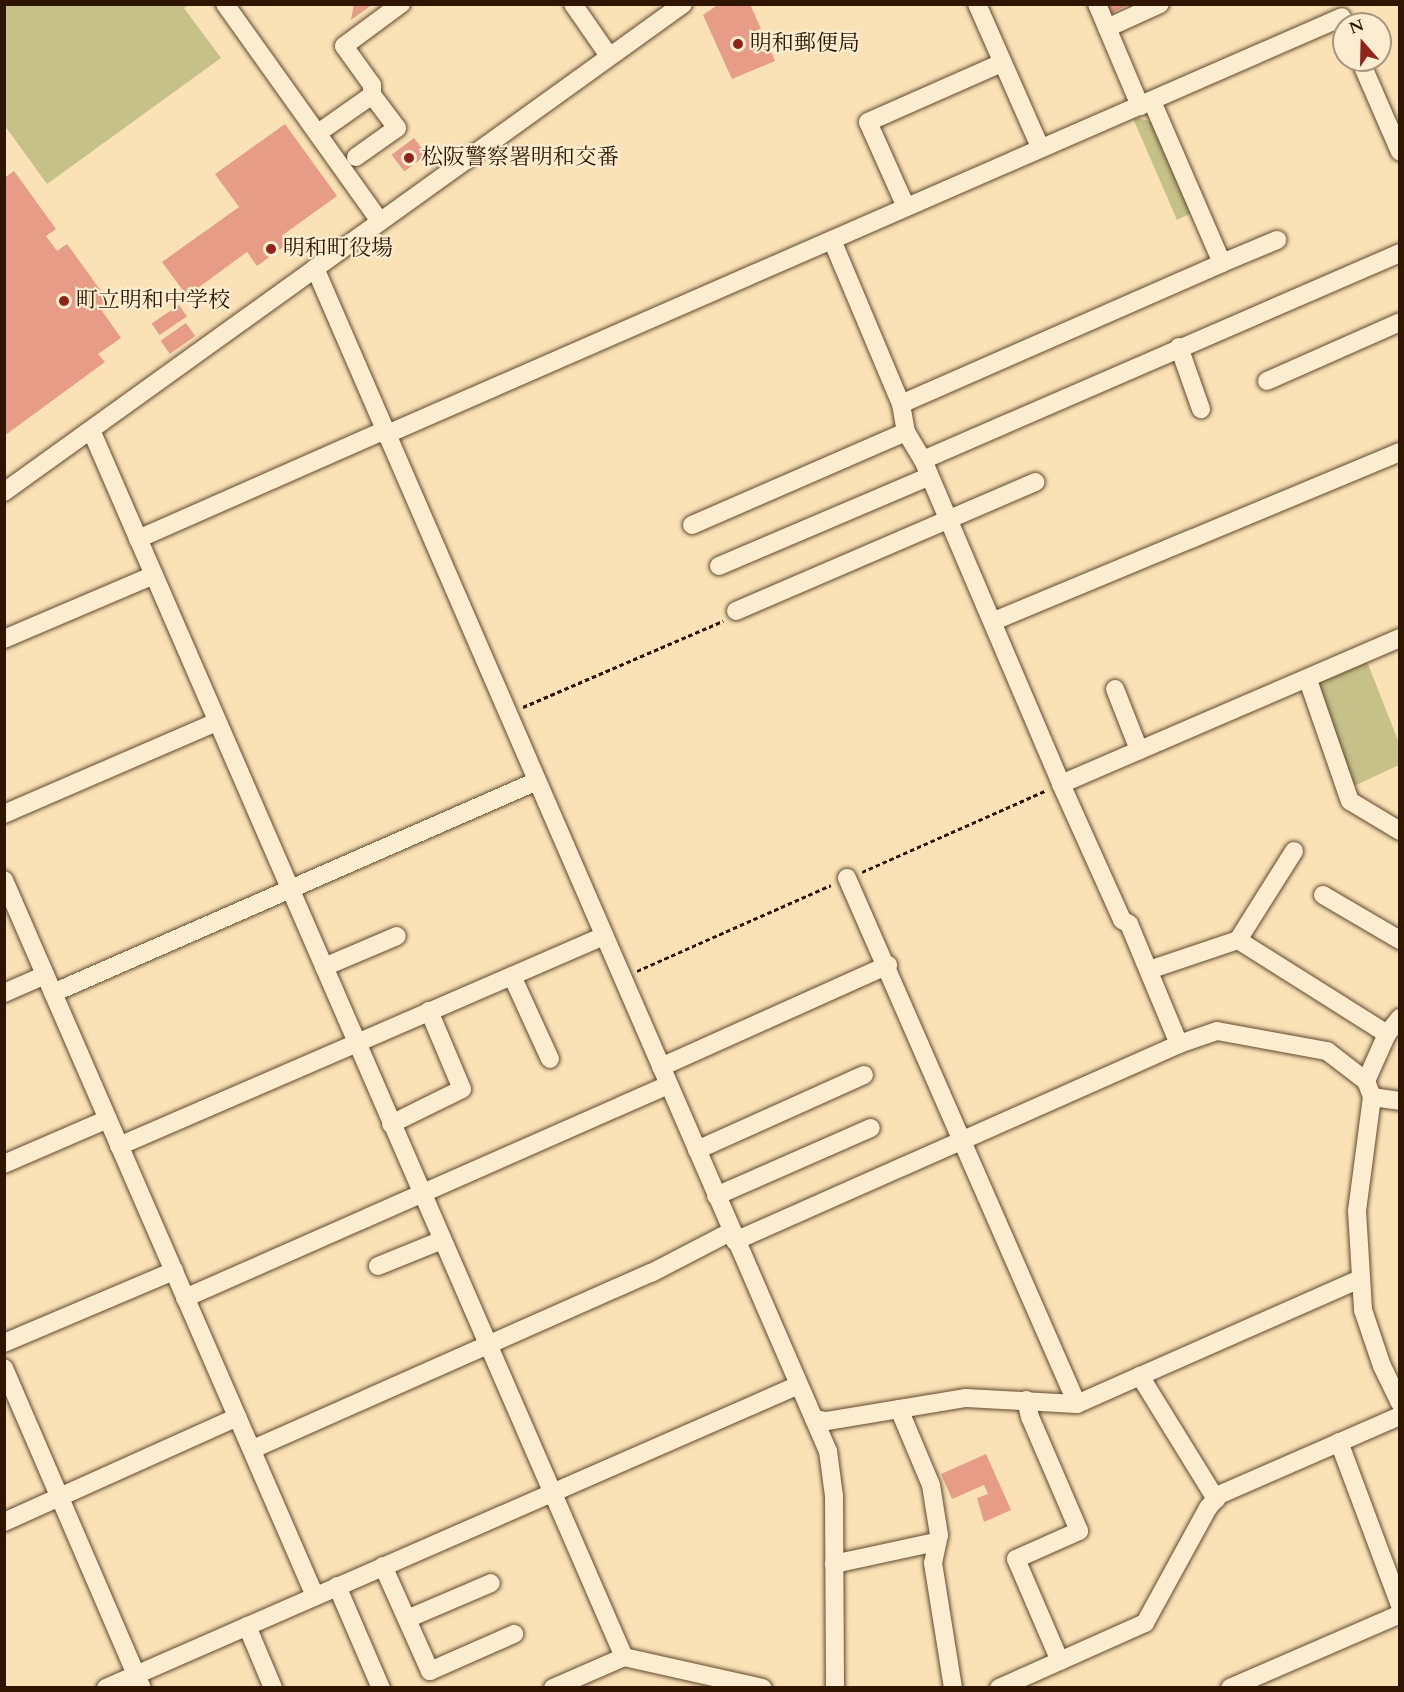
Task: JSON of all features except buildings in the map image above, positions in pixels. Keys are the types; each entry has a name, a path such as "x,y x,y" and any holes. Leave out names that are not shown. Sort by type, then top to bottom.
{"street":[{"path":"225,4 380,221"},
{"path":"356,157 396,128 372,94 372,86 344,46 401,4"},
{"path":"573,4 609,56"},
{"path":"4,492 683,4"},
{"path":"977,4 1041,149"},
{"path":"1097,4 1222,263"},
{"path":"1107,28 1160,4"},
{"path":"138,539 1146,104 1332,19"},
{"path":"906,207 868,122 1002,63"},
{"path":"1365,72 1400,153"},
{"path":"318,133 372,94"},
{"path":"832,240 902,404 906,432 926,468 994,621 1061,784 1122,920 1129,924 1179,1044"},
{"path":"902,404 1278,240"},
{"path":"719,566 1179,347 1400,253"},
{"path":"315,268 384,433 814,1419 832,1468 835,1688"},
{"path":"1267,381 1400,322"},
{"path":"1179,347 1201,409"},
{"path":"91,429 288,888 624,1657"},
{"path":"692,525 906,432"},
{"path":"994,621 1400,452"},
{"path":"736,610 1035,482"},
{"path":"4,639 154,575"},
{"path":"1061,784 1308,680 1400,638"},
{"path":"1308,680 1350,801 1400,831"},
{"path":"1115,689 1139,750"},
{"path":"4,814 217,722"},
{"path":"53,993 288,888 537,781"},
{"path":"1149,970 1238,940 1294,851"},
{"path":"847,878 888,965 1077,1404"},
{"path":"4,879 185,1298 254,1449 315,1596"},
{"path":"1323,895 1398,935"},
{"path":"324,967 397,936"},
{"path":"119,1146 604,936"},
{"path":"1238,940 1387,1034"},
{"path":"661,1067 888,965"},
{"path":"4,993 45,975"},
{"path":"512,975 549,1059"},
{"path":"391,1124 462,1089 429,1011"},
{"path":"1400,1018 1387,1034 1369,1089 1357,1211 1363,1310 1373,1343 1400,1403"},
{"path":"254,1449 734,1236 963,1141 1179,1044 1217,1031 1327,1051 1369,1089 1400,1101"},
{"path":"697,1150 864,1075"},
{"path":"185,1298 669,1085"},
{"path":"4,1164 108,1119"},
{"path":"716,1196 871,1128"},
{"path":"378,1266 442,1240"},
{"path":"4,1342 174,1271"},
{"path":"814,1419 827,1421 966,1398 1077,1404 1360,1279"},
{"path":"4,1368 139,1681"},
{"path":"1140,1376 1216,1499"},
{"path":"106,1688 139,1681 247,1626 799,1385"},
{"path":"1026,1400 1030,1417 1079,1531 1016,1559 1060,1662"},
{"path":"899,1409 931,1485 939,1535 933,1563 954,1688"},
{"path":"999,1688 1145,1623 1216,1499 1400,1416"},
{"path":"4,1522 62,1498 238,1417"},
{"path":"1339,1443 1400,1605"},
{"path":"834,1564 936,1542"},
{"path":"383,1566 430,1671 514,1634"},
{"path":"406,1619 491,1583"},
{"path":"337,1586 381,1688"},
{"path":"1230,1688 1400,1614"},
{"path":"247,1626 273,1688"},
{"path":"553,1688 624,1657 763,1688"}],"path":[{"path":"507,714 730,618 736,610"}],"shaded area":[{"path":"4,5 189,5 184,8 221,58 47,184 5,126"},
{"path":"1132,116 1152,122 1193,212 1177,220"},
{"path":"1366,659 1399,743 1399,765 1354,786 1317,681"}],"place":[{"name":"明和郵便局","path":"738,44"},
{"name":"松阪警察署明和交番","path":"409,158"},
{"name":"明和町役場","path":"271,249"},
{"name":"町立明和中学校","path":"64,301"}]}
